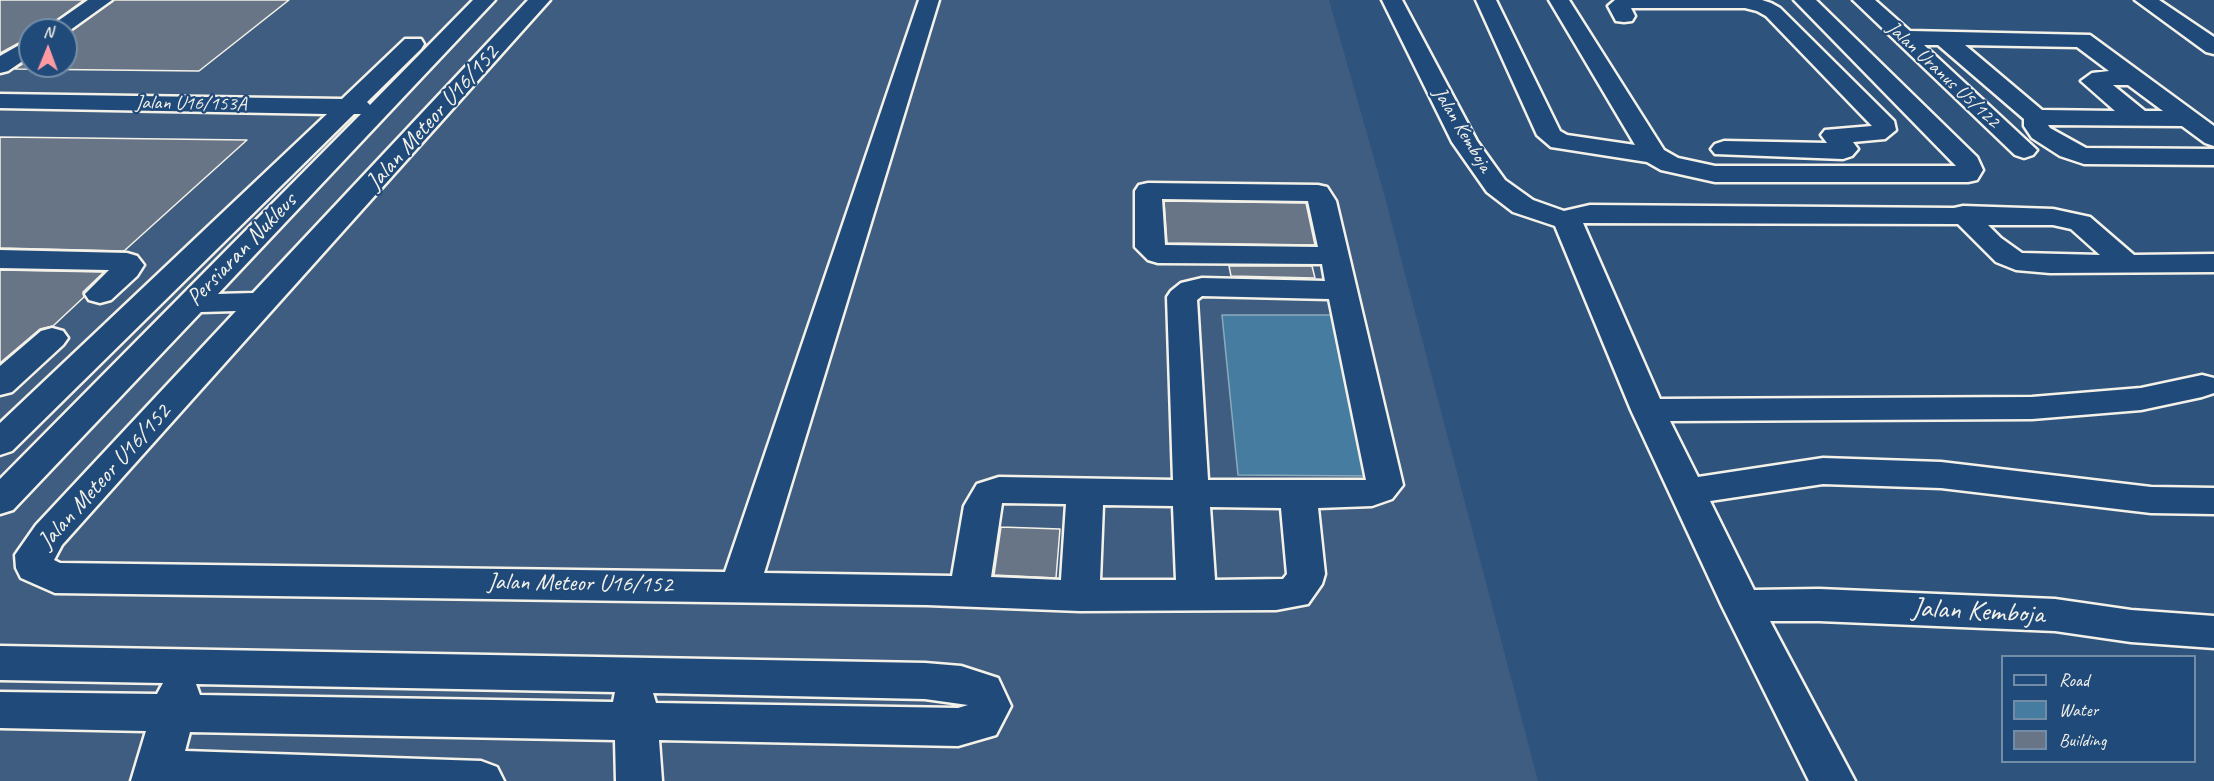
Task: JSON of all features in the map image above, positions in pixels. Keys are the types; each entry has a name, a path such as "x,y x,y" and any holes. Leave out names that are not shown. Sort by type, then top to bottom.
{"street":[{"path":"74,18 102,0"},
{"name":"Persiaran Nukleus","path":"0,443 458,0"},
{"name":"Persiaran Nukleus","path":"0,501 485,0"},
{"name":"Jalan Meteor U16/152","path":"540,0 49,535 34,555 35,568 55,578 740,586"},
{"path":"929,0 740,586 1080,596 1294,593 1302,584 1306,574 1298,495"},
{"name":"Jalan Kemboja","path":"1392,0 1465,142 1496,186 1523,206 1569,222"},
{"path":"1486,0 1550,135 1560,142 1654,155 1681,167 1715,174 1968,174 1970,170 1968,162 1804,0"},
{"path":"1559,0 1654,155"},
{"name":"Jalan Uranus U5/122","path":"1863,0 2024,150"},
{"path":"2145,0 2214,47"},
{"path":"1624,16 1619,6 1628,2 1746,2 1773,12 1884,126 1884,130 1876,134 1834,135 1845,149 1843,151 1724,149"},
{"path":"1788,27 1832,27"},
{"path":"2186,28 2214,28"},
{"path":"1904,38 2082,40 2214,138"},
{"path":"1943,38 2036,117 2189,119"},
{"path":"0,66 18,54"},
{"path":"2135,78 2100,78 2093,81 2139,118"},
{"name":"Jalan U16/153A","path":"0,101 382,107"},
{"path":"2036,117 2036,126 2041,133 2069,152 2084,156 2214,157"},
{"path":"969,591 982,506 990,493 999,490 1298,495 1372,493 1385,485 1322,201 1318,193 1148,191 1149,247 1158,254 1334,256"},
{"path":"1832,781 1742,606 1648,410 1569,222 1576,215 1590,213 1963,214 2066,218 2080,223 2126,263"},
{"path":"1963,214 1991,244 2016,261 2050,264 2214,263"},
{"path":"0,259 127,262 129,265 127,270 100,294"},
{"path":"1196,596 1182,297 1184,293 1202,287 1340,290"},
{"path":"190,303 265,302"},
{"path":"0,384 52,338"},
{"path":"1648,410 2032,408 2141,399 2202,386"},
{"path":"1688,492 1823,471 1941,475 2151,500 2214,501"},
{"path":"1080,596 1085,491"},
{"name":"Jalan Kemboja","path":"1742,606 1819,605 2055,615 2131,626 2214,632"},
{"path":"0,663 937,682 961,684 983,691 990,706 981,722 958,727 0,710"},
{"path":"187,667 156,776 481,781"},
{"path":"633,675 639,781"}],"shaded area":[{"path":"0,0 1329,0 1383,190 1538,781 0,781"}],"water":[{"path":"1222,315 1336,315 1370,476 1238,475"}],"building":[{"path":"0,0 84,0 59,18 18,18 18,43 0,53"},
{"path":"114,0 289,0 199,71 78,70 78,26"},
{"path":"0,137 247,140 124,251 0,248"},
{"path":"1164,201 1306,203 1315,245 1167,243"},
{"path":"1229,266 1312,266 1315,278 1231,276"},
{"path":"0,270 104,272 83,292 84,297 53,326 40,329 0,363"},
{"path":"1001,527 1060,529 1056,578 994,575"}]}
